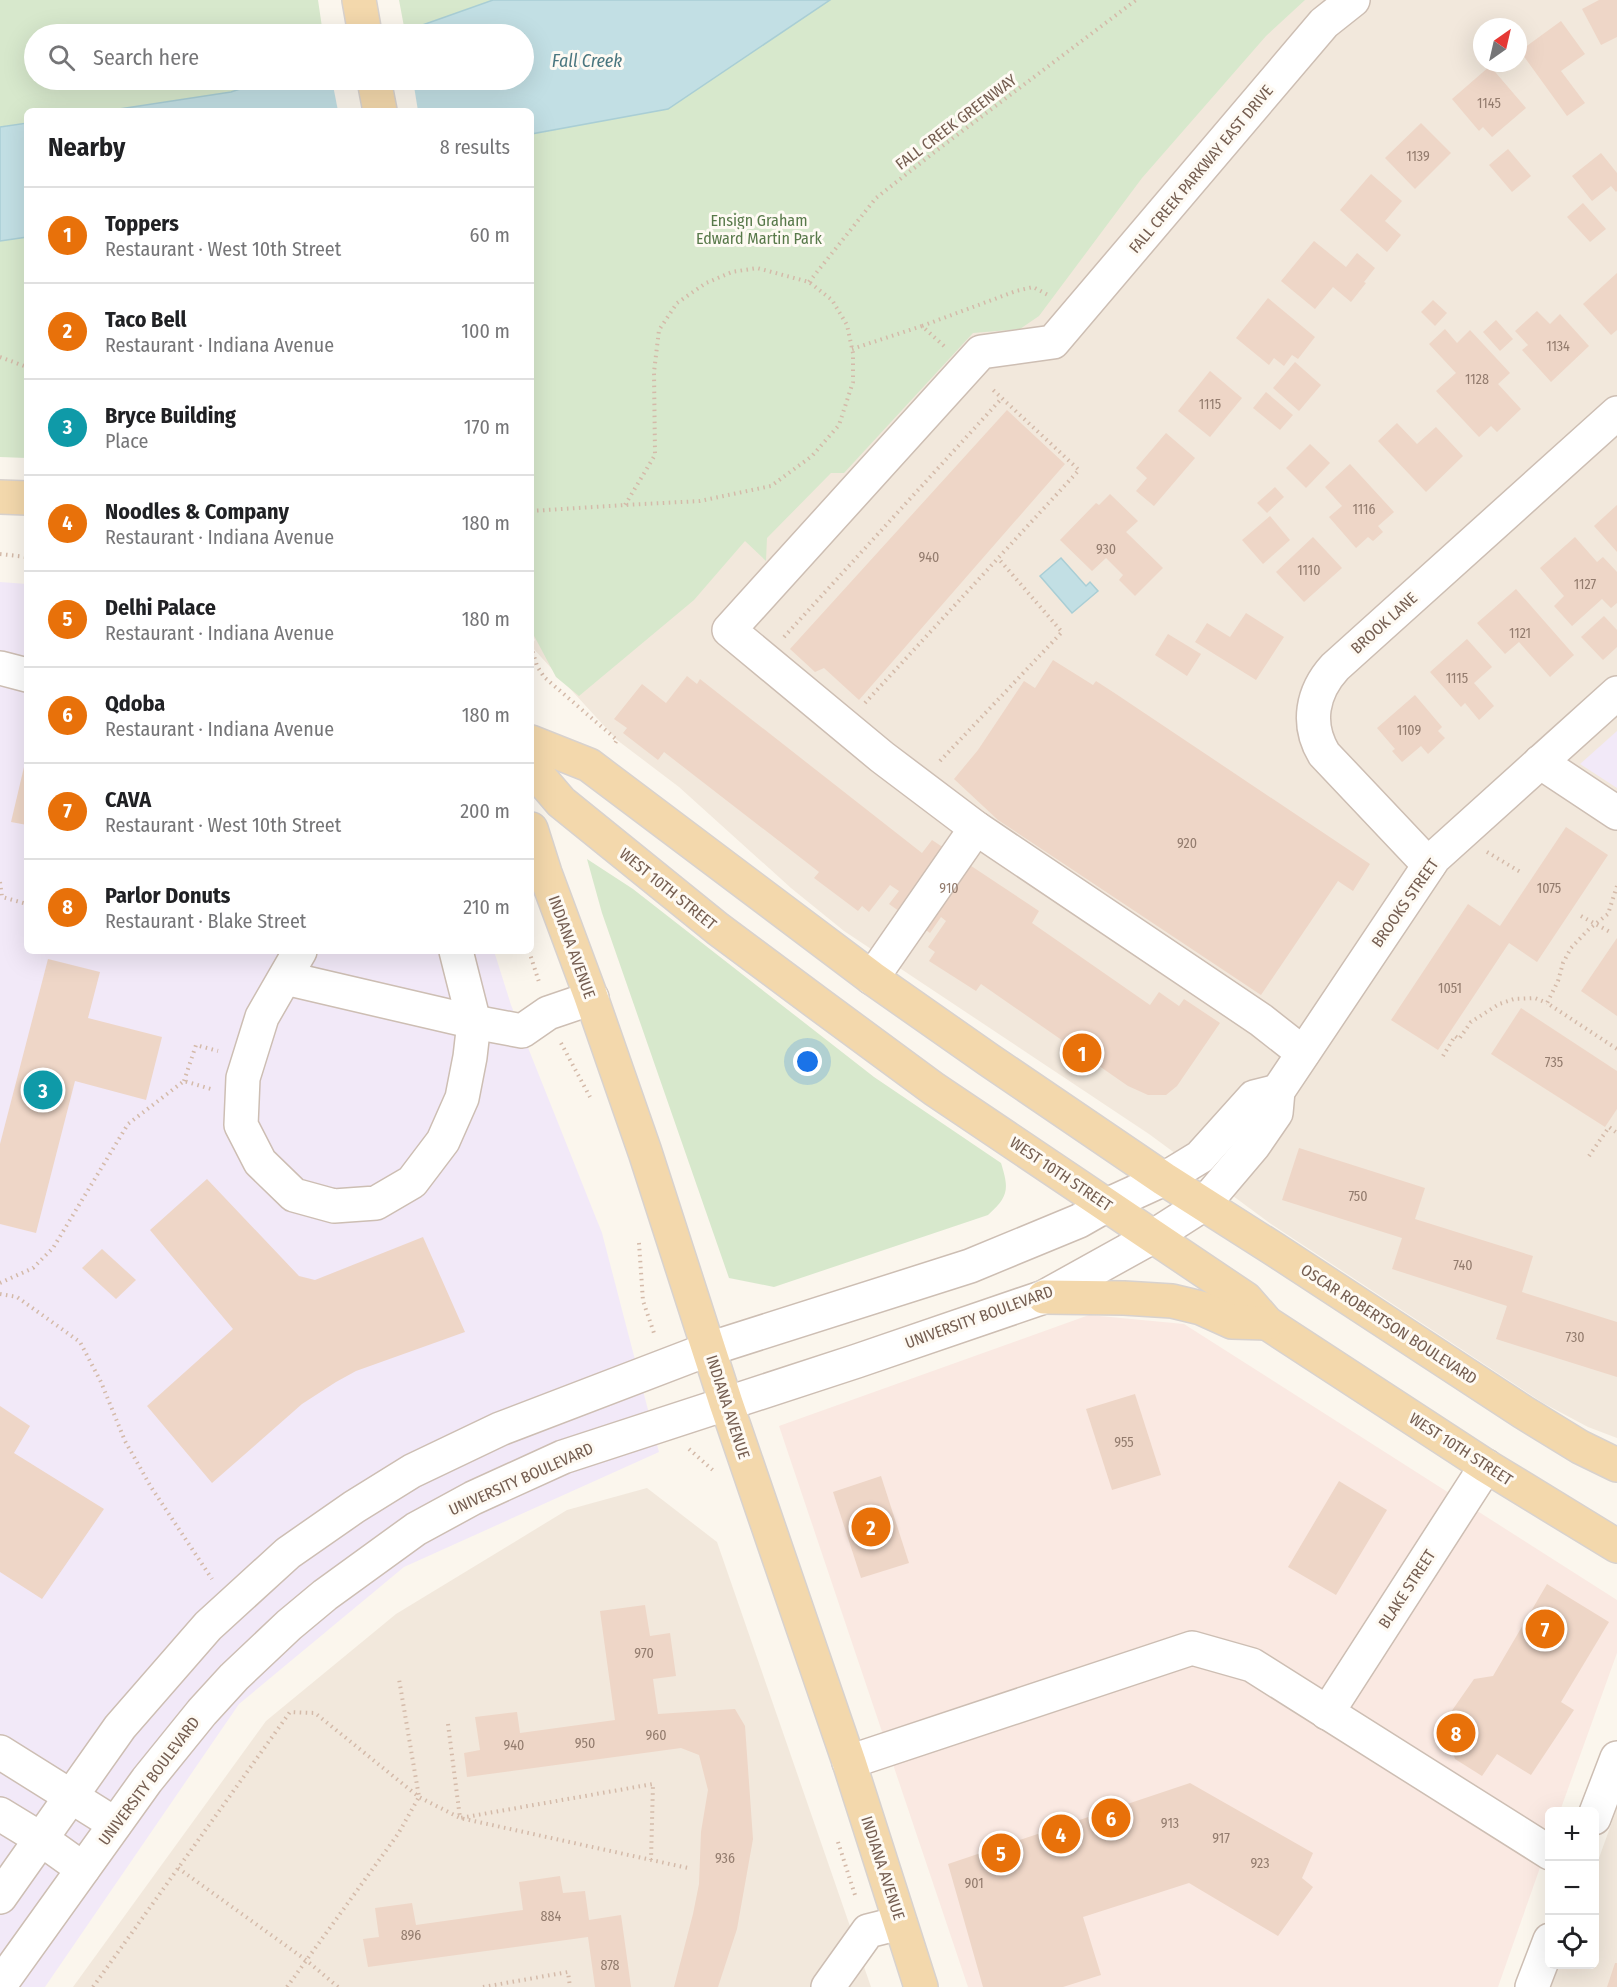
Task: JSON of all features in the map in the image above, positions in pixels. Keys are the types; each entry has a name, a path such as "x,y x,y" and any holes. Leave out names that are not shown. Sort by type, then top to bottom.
{"main road":[{"path":"358,0 363,24"},
{"path":"376,90 379,108"},
{"path":"0,497 24,498"},
{"path":"534,743 589,765 872,978 1164,1179"},
{"name":"WEST 10TH STREET","path":"534,770 561,802 718,929 934,1089 1245,1299 1267,1323 1486,1466 1617,1546"},
{"name":"INDIANA AVENUE","path":"534,838 645,1152 726,1403 849,1762 921,1987"},
{"name":"OSCAR ROBERTSON BOULEVARD","path":"1164,1179 1523,1412 1581,1447 1617,1465"},
{"path":"1044,1297 1172,1301 1201,1308 1232,1322 1267,1323"}],"street":[{"name":"FALL CREEK PARKWAY EAST DRIVE","path":"968,367 981,352 1053,342 1324,23 1353,0"},
{"path":"968,367 729,630 845,727 976,828 1039,859 1303,1053"},
{"name":"BROOK LANE","path":"1429,865 1318,745 1314,724 1317,694 1335,667 1617,413"},
{"path":"0,668 24,674"},
{"name":"BROOKS STREET","path":"1204,1204 1254,1144 1276,1113 1278,1091 1434,858 1617,693"},
{"path":"1540,762 1617,813"},
{"path":"872,978 976,828"},
{"path":"457,954 474,1022 462,1098 442,1141 412,1182 376,1203 334,1206 294,1195 260,1162 241,1125 243,1078 262,1017 293,965 474,1022 522,1031 548,1013 592,998"},
{"path":"0,1897 120,1727 208,1626 288,1553 354,1507 412,1471 500,1429 709,1349 970,1266 1079,1221 1107,1205 1164,1179 1200,1157 1254,1097 1278,1091"},
{"name":"UNIVERSITY BOULEVARD","path":"0,1985 176,1742 234,1677 325,1595 416,1529 473,1498 563,1457 1044,1297 1154,1236 1204,1204"},
{"name":"BLAKE STREET","path":"1327,1713 1486,1466"},
{"path":"849,1762 1192,1648 1252,1665 1545,1850"},
{"path":"0,1752 115,1824"},
{"path":"1598,1807 1617,1758"},
{"path":"0,1814 84,1869"},
{"path":"828,1987 868,1931 900,1923"},
{"path":"1532,1987 1545,1953"}],"path":[{"name":"FALL CREEK GREENWAY","path":"809,282 876,198 1136,0"},
{"path":"534,511 700,501 771,486 812,456 839,425 853,382 852,349 847,325 832,300 809,282 758,268 741,271 706,283 677,303 659,330 654,372 655,455 625,505"},
{"path":"852,349 1016,291 1033,287 1050,296"},
{"path":"845,727 1079,470 922,326"},
{"path":"0,357 24,366"},
{"path":"764,659 1002,399"},
{"path":"0,554 24,557"},
{"path":"918,784 1062,632 998,558"},
{"path":"534,656 544,677 617,740"},
{"path":"1482,847 1490,855 1522,873"},
{"path":"0,882 1,899 24,903"},
{"path":"1547,1003 1571,948 1608,914 1617,886"},
{"path":"1581,916 1610,932"},
{"path":"530,954 536,976"},
{"path":"1443,1056 1455,1036 1459,1039 1471,1022 1499,1004 1515,999 1535,998 1547,1003 1617,1050"},
{"path":"560,1040 591,1101"},
{"path":"0,1283 33,1268 53,1248 128,1124 184,1081 196,1045 224,1052"},
{"path":"184,1081 213,1089"},
{"path":"1589,1156 1609,1127 1617,1133"},
{"path":"638,1235 643,1301 656,1338"},
{"path":"0,1294 17,1297 80,1342 101,1382 125,1441 151,1487 212,1580"},
{"path":"287,1987 398,1834 419,1797 399,1679"},
{"path":"93,1987 290,1712 315,1713 419,1797 460,1818 688,1868"},
{"path":"448,1724 460,1818"},
{"path":"460,1818 653,1784 651,1860"},
{"path":"178,1868 306,1960 338,1987"},
{"path":"483,1987 568,1972 570,1987"}],"shaded area":[{"path":"830,0 1617,0 1617,1438 1588,1427 1543,1403 1271,1224 1149,1134 844,931 791,888 679,787 617,740 534,649 534,133"},
{"path":"0,582 24,584 24,954 495,954 511,1005 602,1233 659,1452 404,1567 239,1704 45,1987 0,1987"},
{"path":"1617,731 1617,788 1580,764"},
{"path":"1089,1315 1184,1324 1617,1600 1617,1653 1561,1807 1545,1807 1545,1853 1498,1987 968,1987 779,1426"},
{"path":"647,1488 717,1542 871,1987 73,1987 266,1721 396,1614 567,1510"},
{"path":"1617,1808 1617,1987 1551,1987 1558,1969 1599,1969 1599,1858"}],"green space":[{"path":"0,0 318,0 322,24 24,24 24,90 237,90 126,108 24,108 24,123 0,127"},
{"name":"Ensign Graham Edward Martin Park","path":"399,0 1305,0 1266,36 1142,178 1039,316 1020,329 973,333 844,473 831,473 767,538 766,561 745,541 694,600 579,696 556,677 534,636 534,108 530,108 526,90 534,90 534,24 404,24"},
{"path":"24,237 24,458 0,457 0,241"},
{"path":"587,859 633,889 874,1077 1001,1163 1006,1186 1000,1203 988,1215 774,1287 729,1278 602,913"}],"water":[{"name":"Fall Creek","path":"493,0 830,0 668,109 534,133 534,108 126,108 237,90 534,90 534,24 425,24"},
{"path":"24,123 24,237 0,241 0,127"},
{"path":"1061,558 1086,586 1090,582 1098,591 1072,613 1040,576"}],"pier":[{"path":"334,90 415,90 418,108 337,108"}],"building":[{"path":"1599,0 1617,0 1617,37 1601,45 1582,9"},
{"path":"1561,21 1585,54 1561,71 1585,103 1567,116 1527,61 1527,46"},
{"path":"1483,72 1495,72 1526,108 1492,137 1483,127 1479,131 1452,99"},
{"path":"1421,123 1451,153 1415,189 1385,158"},
{"path":"1508,149 1531,176 1512,192 1489,165"},
{"path":"1601,153 1617,173 1617,191 1611,186 1592,201 1572,176"},
{"path":"1371,174 1402,201 1385,221 1401,235 1387,252 1340,210"},
{"path":"1583,203 1606,229 1590,242 1567,217"},
{"path":"1314,241 1346,267 1357,253 1375,268 1351,302 1333,287 1315,309 1281,281"},
{"path":"1617,273 1617,330 1611,335 1583,304"},
{"path":"1268,298 1315,337 1298,359 1292,355 1284,366 1274,358 1269,365 1236,338"},
{"path":"1433,300 1447,313 1435,326 1421,312"},
{"path":"1537,311 1550,324 1560,314 1589,346 1551,382 1522,350 1528,345 1515,331"},
{"path":"1496,320 1513,339 1500,351 1483,332"},
{"path":"1445,329 1457,343 1470,330 1510,373 1498,384 1521,409 1497,432 1491,426 1479,437 1436,391 1456,373 1429,344"},
{"path":"1295,362 1321,385 1299,411 1273,388"},
{"path":"1210,371 1242,398 1210,437 1178,411"},
{"path":"1266,392 1293,415 1280,430 1253,408"},
{"path":"1007,410 1065,464 859,700 824,668 815,672 790,649"},
{"path":"1397,423 1417,444 1436,427 1463,456 1426,492 1378,441"},
{"path":"1166,433 1195,458 1154,506 1136,491 1147,478 1136,468"},
{"path":"1310,444 1330,463 1306,488 1286,468"},
{"path":"1350,464 1394,512 1378,526 1383,532 1373,541 1368,537 1356,548 1329,517 1342,506 1325,487"},
{"path":"1275,487 1284,497 1267,513 1257,503"},
{"path":"1110,494 1138,521 1126,532 1163,568 1135,596 1119,580 1123,575 1106,558 1092,571 1060,540 1096,503 1099,505"},
{"path":"1617,505 1617,552 1594,526"},
{"path":"1270,516 1290,540 1263,564 1242,540"},
{"path":"1313,537 1342,568 1304,602 1276,572"},
{"path":"1575,537 1597,562 1603,557 1617,572 1617,603 1611,608 1602,599 1572,626 1554,606 1564,596 1540,568"},
{"path":"1516,589 1574,655 1550,677 1519,642 1505,654 1477,623"},
{"path":"1246,613 1284,637 1256,680 1195,642 1207,623 1230,637"},
{"path":"1604,616 1617,630 1617,647 1603,660 1581,637"},
{"path":"1168,634 1201,654 1187,676 1155,655"},
{"path":"1467,639 1492,667 1474,683 1494,706 1479,720 1465,703 1461,707 1430,672"},
{"path":"1053,660 1093,685 1096,681 1370,864 1353,891 1338,881 1261,995 998,820 954,779 978,750 1024,681 1035,688"},
{"path":"687,676 697,684 700,679 922,853 932,840 1039,911 1032,923 1150,1005 1159,992 1179,1006 1184,999 1220,1023 1177,1086 1166,1095 1148,1095 1128,1086 981,984 976,991 929,961 935,952 928,947 946,921 941,917 930,933 889,904 899,891 890,885 869,912 862,906 858,911 814,878 819,872 664,752 658,760 623,733 627,728 614,719 642,684 666,703"},
{"path":"1415,695 1442,727 1438,731 1445,738 1428,754 1421,746 1402,762 1392,751 1395,749 1377,728"},
{"path":"24,767 24,824 11,822"},
{"path":"1566,827 1608,855 1537,962 1509,943 1438,1050 1391,1020 1468,904 1500,926"},
{"path":"1617,938 1617,1016 1581,991"},
{"path":"48,959 100,972 88,1018 162,1037 146,1100 75,1081 36,1233 0,1224 0,1144"},
{"path":"1521,1008 1617,1071 1617,1109 1605,1127 1491,1054"},
{"path":"1299,1148 1425,1188 1415,1219 1533,1256 1522,1292 1617,1322 1617,1377 1496,1339 1507,1306 1392,1269 1402,1238 1282,1200"},
{"path":"207,1179 299,1276 315,1280 423,1237 465,1332 356,1371 336,1382 302,1404 212,1483 147,1406 233,1329 150,1230"},
{"path":"102,1249 136,1280 116,1299 82,1268"},
{"path":"1135,1394 1161,1475 1112,1490 1086,1409"},
{"path":"0,1406 30,1426 14,1453 104,1509 42,1599 0,1572"},
{"path":"881,1476 909,1563 861,1578 833,1492"},
{"path":"1339,1481 1387,1510 1336,1595 1288,1567"},
{"path":"1547,1584 1609,1622 1561,1702 1574,1710 1531,1775 1497,1754 1482,1776 1455,1759 1444,1722 1474,1679 1493,1676"},
{"path":"645,1605 650,1636 670,1633 676,1676 653,1679 658,1714 735,1709 745,1726 753,1839 737,1929 718,1987 674,1987 699,1884 701,1832 708,1790 699,1755 681,1748 467,1777 464,1753 480,1750 475,1717 517,1712 520,1733 615,1720 600,1611"},
{"path":"1190,1783 1313,1853 1302,1878 1313,1887 1278,1936 1189,1883 1083,1917 1101,1975 1063,1987 983,1987 948,1864"},
{"path":"560,1876 563,1893 585,1891 589,1920 621,1915 631,1987 595,1987 588,1937 368,1967 363,1939 379,1937 375,1908 412,1903 416,1925 523,1910 519,1882"},
{"path":"1615,1963 1617,1963 1617,1987 1607,1987"}],"place":[{"name":"Toppers","path":"1082,1053"},
{"name":"Bryce Building","path":"43,1090"},
{"name":"Taco Bell","path":"871,1527"},
{"name":"CAVA","path":"1545,1629"},
{"name":"Parlor Donuts","path":"1456,1733"},
{"name":"Qdoba","path":"1111,1818"},
{"name":"Noodles & Company","path":"1061,1834"},
{"name":"Delhi Palace","path":"1001,1853"}]}
